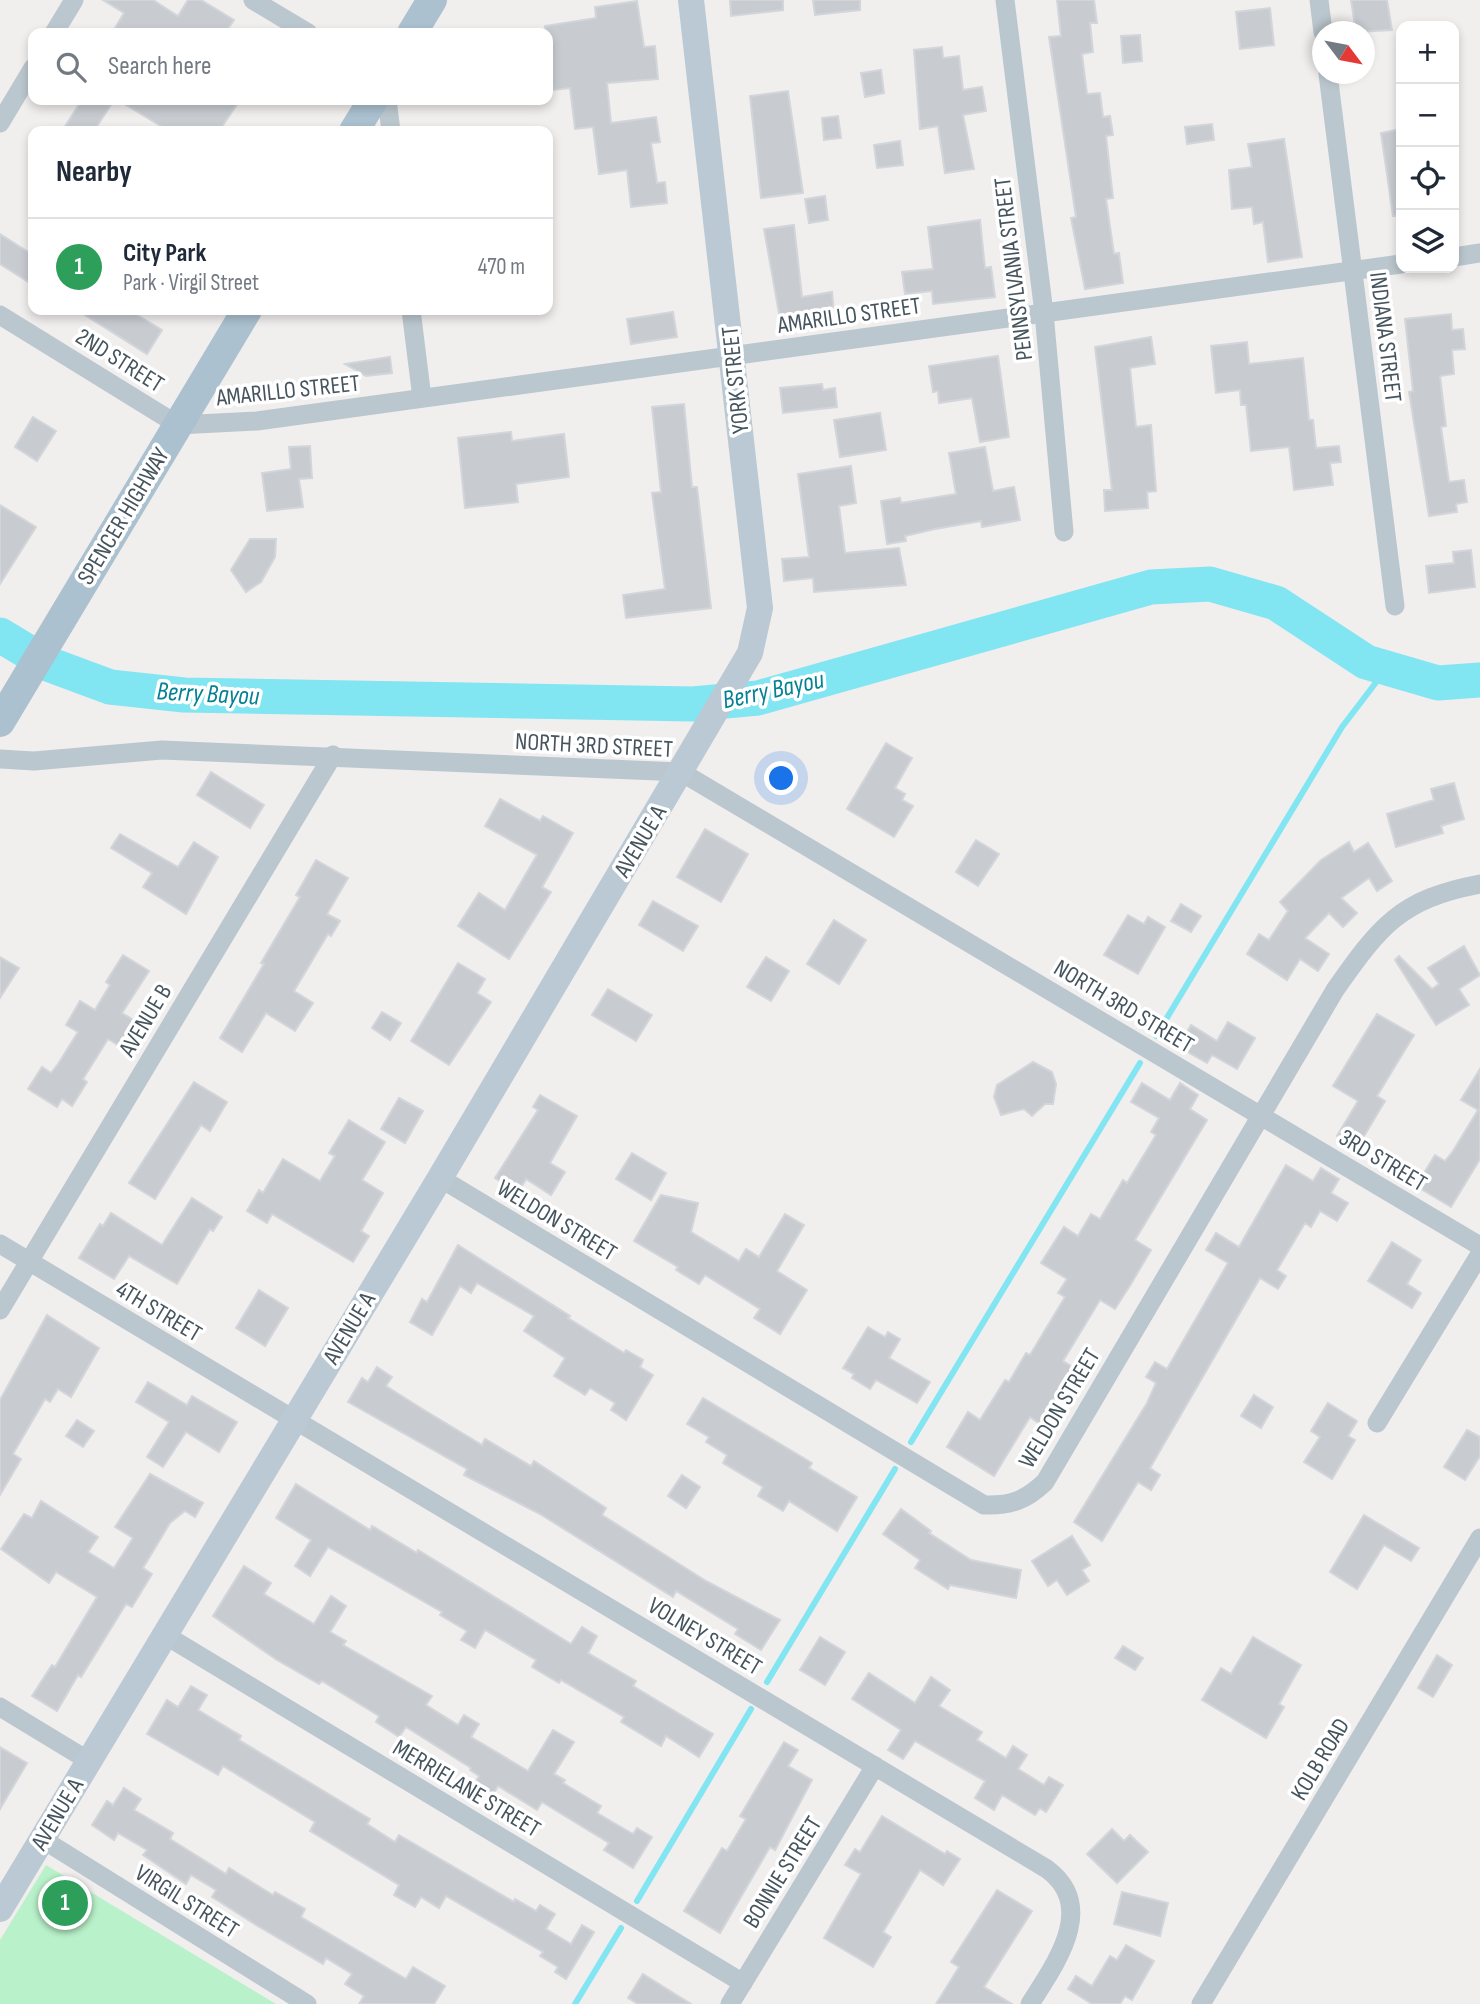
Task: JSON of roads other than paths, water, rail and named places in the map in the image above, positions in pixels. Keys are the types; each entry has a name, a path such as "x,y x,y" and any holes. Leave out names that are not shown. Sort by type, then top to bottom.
{"main road":[{"path":"416,28 436,1"},
{"path":"357,126 370,105"},
{"name":"SPENCER HIGHWAY","path":"5,713 244,315"}],"street":[{"path":"57,28 74,0"},
{"path":"253,0 300,28"},
{"name":"YORK STREET","path":"691,0 760,608 750,653 696,745"},
{"name":"PENNSYLVANIA STREET","path":"1005,0 1044,313 1064,533"},
{"path":"1319,0 1322,21"},
{"path":"0,123 28,76"},
{"name":"INDIANA STREET","path":"1329,84 1395,606"},
{"path":"388,105 390,126"},
{"path":"1459,256 1480,253"},
{"name":"AMARILLO STREET","path":"178,425 257,421 1396,265"},
{"name":"2ND STREET","path":"0,315 178,425"},
{"path":"412,315 422,398"},
{"name":"AVENUE A","path":"0,1909 440,1178 696,745"},
{"name":"NORTH 3RD STREET","path":"0,759 34,761 162,750 333,755 681,772 1261,1115"},
{"name":"AVENUE B","path":"0,1310 333,755"},
{"name":"WELDON STREET","path":"440,1178 984,1505 1005,1505 1028,1498 1045,1482 1335,990 1371,939 1405,909 1441,891 1480,884"},
{"name":"3RD STREET","path":"1261,1115 1480,1246"},
{"name":"4TH STREET","path":"0,1244 294,1420"},
{"path":"1377,1423 1480,1254"},
{"name":"VOLNEY STREET","path":"294,1420 876,1766 1060,1879 1071,1910 1064,1945 1030,2004"},
{"name":"KOLB ROAD","path":"1201,2004 1480,1538"},
{"name":"MERRIELANE STREET","path":"165,1635 743,1983"},
{"path":"0,1707 89,1761"},
{"name":"BONNIE STREET","path":"730,2004 876,1766"},
{"name":"VIRGIL STREET","path":"42,1839 307,2004"}],"waterway":[{"name":"Berry Bayou","path":"0,635 48,664 110,687 184,695 693,704 758,698 1151,587 1210,584 1276,603 1366,662 1438,683 1480,680"},
{"path":"1156,1036 1342,727 1387,668"},
{"path":"911,1442 1140,1063"},
{"path":"767,1682 895,1469"},
{"path":"637,1901 751,1709"},
{"path":"575,2004 621,1928"}],"place":[{"name":"City Park","path":"65,1903"}]}
